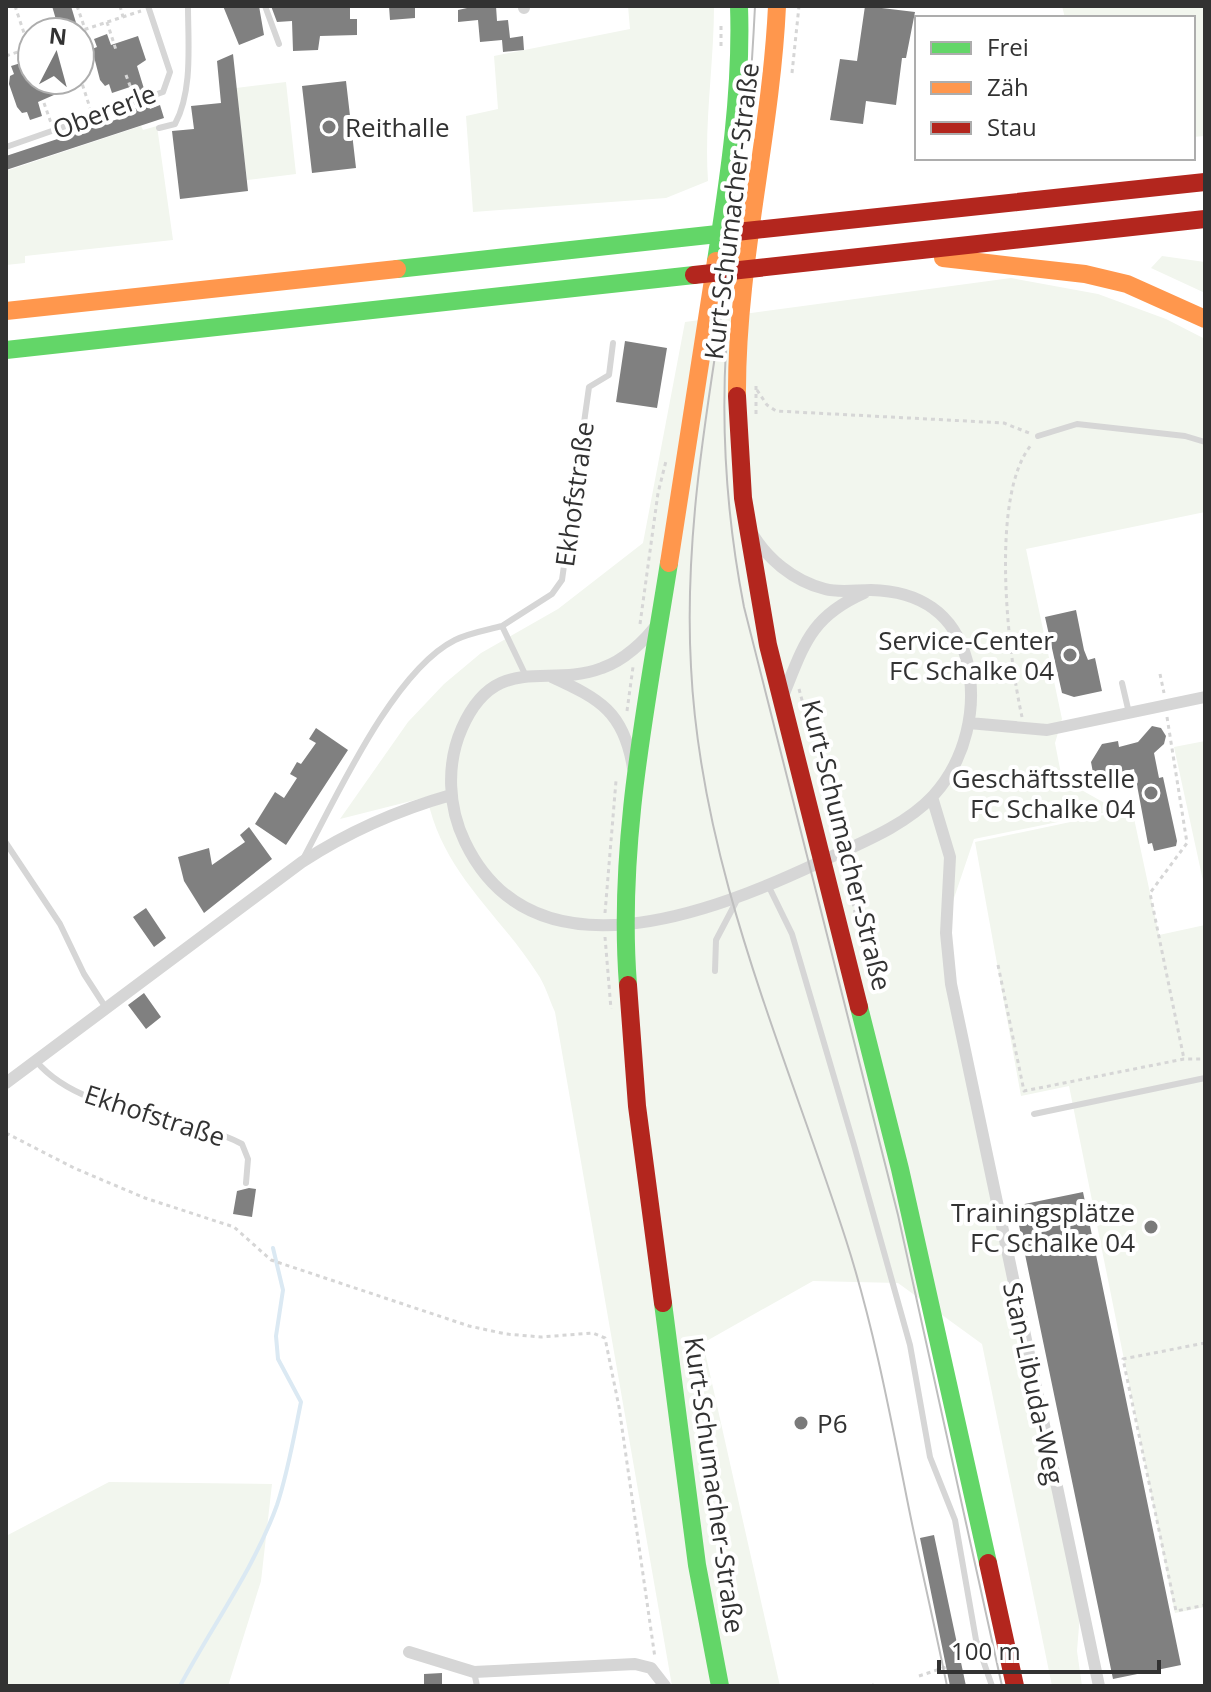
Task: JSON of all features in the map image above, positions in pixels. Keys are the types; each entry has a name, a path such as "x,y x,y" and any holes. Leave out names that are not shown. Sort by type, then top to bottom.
{"main road":[{"name":"Kurt-Schumacher-Straße","path":"720,1686 697,1565 639,1121 625,972 624,888 635,781 729,175 740,39 739,6"},
{"name":"Kurt-Schumacher-Straße","path":"777,6 763,172 739,348 738,455 745,520 765,631 835,898 904,1184 1015,1686"},
{"path":"6,311 1205,182"},
{"path":"6,350 1205,219"},
{"path":"897,253 1085,274 1127,284 1205,319"}],"street":[{"path":"662,618 650,633 604,668 575,675 525,674 501,683 479,700 470,714 453,758 451,795 460,833 473,860 515,903 543,918 582,925 620,925 692,912 737,898 864,842 932,797 957,759 969,723 971,688 966,660 956,634 943,614 926,601 899,591 828,590 804,582 783,569 765,551 745,520"},
{"path":"783,698 809,633 826,614 871,590"},
{"path":"546,674 604,704 623,736 635,781"},
{"path":"969,723 1047,730 1205,697"},
{"name":"Ekhofstraße","path":"6,1083 334,841 397,812 451,795"},
{"name":"Stan-Libuda-Weg","path":"932,797 950,857 952,878 946,933 951,984 1099,1686"},
{"path":"409,1652 474,1672 635,1664 651,1668 665,1686"}],"lane":[{"path":"159,128 175,124 181,112 189,55 188,6"},
{"path":"265,6 279,44"},
{"name":"Obererle","path":"6,147 163,92 170,79 148,8"},
{"name":"Ekhofstraße","path":"302,862 369,741 408,681 432,656 455,639 502,626 552,594 562,580 589,387 609,375 613,343"},
{"path":"1038,436 1077,424 1185,436 1205,442"},
{"path":"502,626 525,674"},
{"path":"1122,683 1129,713"},
{"path":"6,843 60,924 84,974 106,1008"},
{"path":"768,885 792,934 893,1283 910,1345 930,1457 955,1520 976,1640 992,1686"},
{"path":"715,971 716,940 737,898"},
{"name":"Ekhofstraße","path":"36,1061 45,1072 101,1100 223,1134 242,1144 248,1159 246,1183"},
{"path":"1034,1114 1205,1078"},
{"path":"474,1672 477,1686"}],"path":[{"path":"120,6 123,17"},
{"path":"96,26 148,8"},
{"path":"107,22 116,50"},
{"path":"126,75 136,103"},
{"path":"86,96 93,117"},
{"path":"44,103 54,130"},
{"path":"756,422 757,390 767,405 776,411 1004,423 1038,436 1021,457 1013,488 1006,565 1011,669 1025,729"},
{"path":"793,671 805,704 834,819"},
{"path":"1160,674 1187,843 1150,893 1184,1059"},
{"path":"998,965 1024,1091 1184,1059 1205,1059"},
{"path":"6,1133 74,1168 145,1198 234,1227 271,1260 469,1326 506,1334 541,1337 593,1333 605,1338 619,1407 656,1653 651,1668"},
{"path":"1205,1343 1123,1359 1176,1611 1205,1605"},
{"path":"919,1676 949,1666"}],"shaded area":[{"path":"628,6 714,6 707,137 708,181 666,198 473,212 466,116 498,109 494,56 630,29"},
{"path":"1062,6 1205,6 1205,136 1195,137 1195,16 1064,16"},
{"path":"286,82 296,174 247,180 236,88"},
{"path":"141,126 143,130 157,126 173,240 25,256 25,263 6,265 6,171"},
{"path":"1162,256 1205,262 1205,293 1151,268"},
{"path":"1011,278 1098,294 1166,319 1205,339 1205,512 1026,549 1062,719 1055,743 1062,779 1117,810 974,839 952,904 945,956 1080,1614 1077,1651 1082,1686 1052,1686 982,1344 898,1283 813,1281 703,1343 780,1686 672,1686 555,1012 537,973 445,848 427,797 340,819 408,722 444,684 481,653 558,609 643,543 685,322"},
{"path":"1205,741 1205,890 1174,747"},
{"name":"Trainingsplätze FC Schalke 04","path":"1132,809 1159,935 1205,925 1205,1607 1175,1613 1069,1086 1021,1096 975,842"},
{"path":"109,1482 272,1484 261,1581 228,1686 6,1686 6,1536"}],"building":[{"path":"52,6 71,6 74,16 55,16"},
{"path":"223,6 259,6 264,35 239,45"},
{"path":"271,6 350,6 350,19 357,19 357,35 320,36 318,50 293,51 292,21 277,22"},
{"path":"389,6 415,6 415,18 390,20"},
{"path":"496,6 497,21 508,20 510,38 523,36 524,50 503,52 502,40 480,42 478,20 458,22 458,10"},
{"path":"865,6 915,12 906,58 902,58 896,105 866,101 863,124 830,120 840,59 857,61"},
{"path":"107,34 111,45 138,36 146,60 137,66 145,92 132,96 133,86 112,93 109,84 105,86 96,64 96,38"},
{"path":"233,54 248,191 180,199 172,131 194,129 191,106 221,103 217,61"},
{"path":"16,64 16,96 52,96 38,102 42,116 30,120 27,112 22,113 17,107 9,84 10,76 14,74 11,66"},
{"name":"Reithalle","path":"346,81 356,168 312,173 302,86"},
{"path":"149,103 150,109 160,105 164,118 6,170 6,156 130,115 131,110"},
{"path":"625,341 667,348 657,408 616,402"},
{"name":"Service-Center FC Schalke 04","path":"1076,610 1084,650 1088,660 1095,658 1102,691 1074,697 1062,693 1045,617"},
{"name":"Geschäftsstelle FC Schalke 04","path":"1152,726 1161,728 1166,736 1164,744 1154,753 1159,778 1163,777 1177,841 1176,846 1154,851 1152,843 1148,844 1134,769 1094,778 1091,762 1102,744 1118,741 1119,747 1138,742"},
{"path":"316,728 348,750 286,845 255,824 275,792 284,798 297,778 290,774 316,743 309,739"},
{"path":"249,827 272,859 204,913 184,881 178,857 209,848 212,865 245,842 240,835"},
{"path":"146,908 166,938 154,947 133,917"},
{"path":"144,993 161,1017 146,1029 128,1005"},
{"path":"256,1189 252,1217 233,1214 237,1191"},
{"path":"1083,1192 1181,1665 1113,1679 1015,1206"},
{"path":"934,1535 966,1686 950,1686 920,1538"},
{"path":"442,1673 442,1686 424,1686 424,1674"}],"waterway":[{"path":"180,1686 268,1529 290,1454 301,1402 278,1359 276,1336 283,1290 273,1248"}],"tram line":[{"path":"755,6 743,164 705,426 692,546 691,667 698,742 711,815 749,958 846,1240 865,1306 947,1686"},
{"path":"726,348 724,413 727,478 733,542 744,607 898,1215 1002,1686"}],"traffic: fast":[{"path":"716,261 736,102 739,6"},
{"path":"397,269 736,232"},
{"path":"6,350 694,275"},
{"path":"628,985 626,932 630,826 643,720 669,563"},
{"path":"859,1007 900,1169 988,1563"},
{"path":"663,1303 697,1565 720,1686"}],"traffic: slow":[{"path":"737,396 742,298 774,55 777,6"},
{"path":"943,258 1085,274 1127,284 1205,319"},
{"path":"669,563 716,261"},
{"path":"6,311 397,269"}],"traffic: jam":[{"path":"736,232 1205,182"},
{"path":"694,275 1205,219"},
{"path":"737,396 743,498 768,645 859,1007"},
{"path":"628,985 637,1106 663,1303"},
{"path":"988,1563 1015,1686"}],"place":[{"name":"Reithalle","path":"329,127"},
{"name":"Service-Center FC Schalke 04","path":"1070,655"},
{"name":"Geschäftsstelle FC Schalke 04","path":"1151,793"},
{"name":"Trainingsplätze FC Schalke 04","path":"1151,1227"},
{"name":"P6","path":"801,1423"}]}
